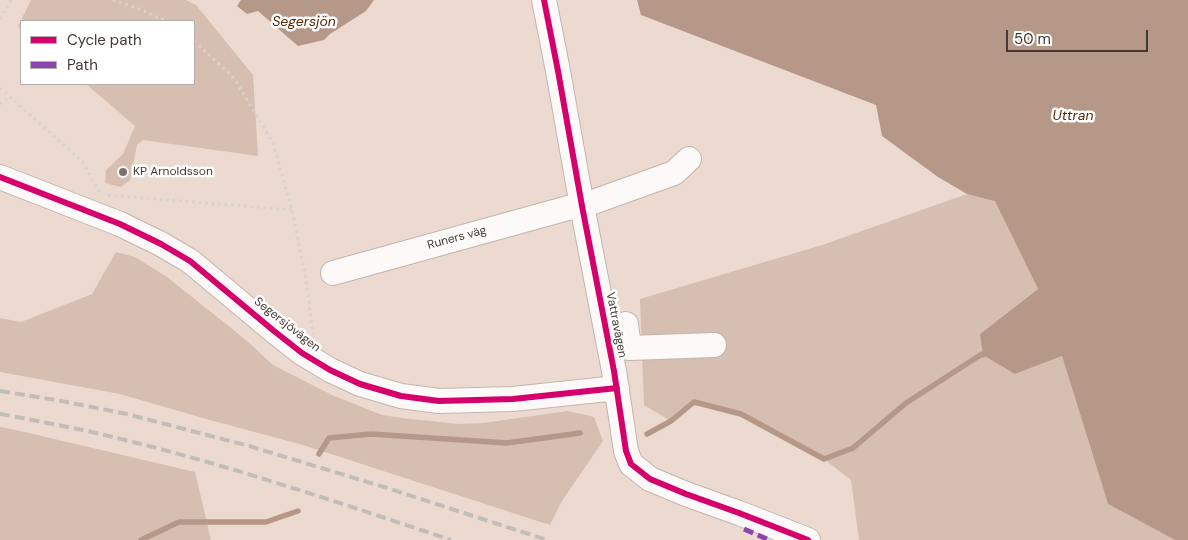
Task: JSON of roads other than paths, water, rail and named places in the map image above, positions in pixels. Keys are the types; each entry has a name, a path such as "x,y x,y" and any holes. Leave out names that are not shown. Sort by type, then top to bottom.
{"street":[{"name":"Vattravägen","path":"544,0 582,206 619,346 617,388 626,451 631,464 650,479 808,540"},
{"name":"Runers väg","path":"333,272 568,208 582,206 674,173 689,159"},
{"name":"Segersjövägen","path":"0,176 120,224 161,244 190,261 302,353 330,370 360,384 400,396 440,401 513,399 617,388"},
{"path":"626,324 619,346 714,345"}],"water":[{"name":"Segersjön","path":"241,0 374,0 366,11 330,34 324,40 298,46 258,11 247,14 237,6"},
{"name":"Uttran","path":"637,0 1188,0 1188,540 1175,540 1108,504 1062,356 1015,374 983,355 980,334 1038,289 995,201 967,194 938,177 882,136 876,105 641,15"}],"waterway":[{"path":"647,434 671,421 694,402 741,414 824,459 853,448 906,403 983,355"},
{"path":"319,454 329,438 371,434 507,443 580,433"},
{"path":"141,540 179,522 266,522 298,511"}],"railway":[{"path":"0,391 127,414 249,446 384,487 547,540"},
{"path":"0,414 96,433 186,456 275,482 451,540"}],"place":[{"name":"KP Arnoldsson","path":"123,172"}]}
